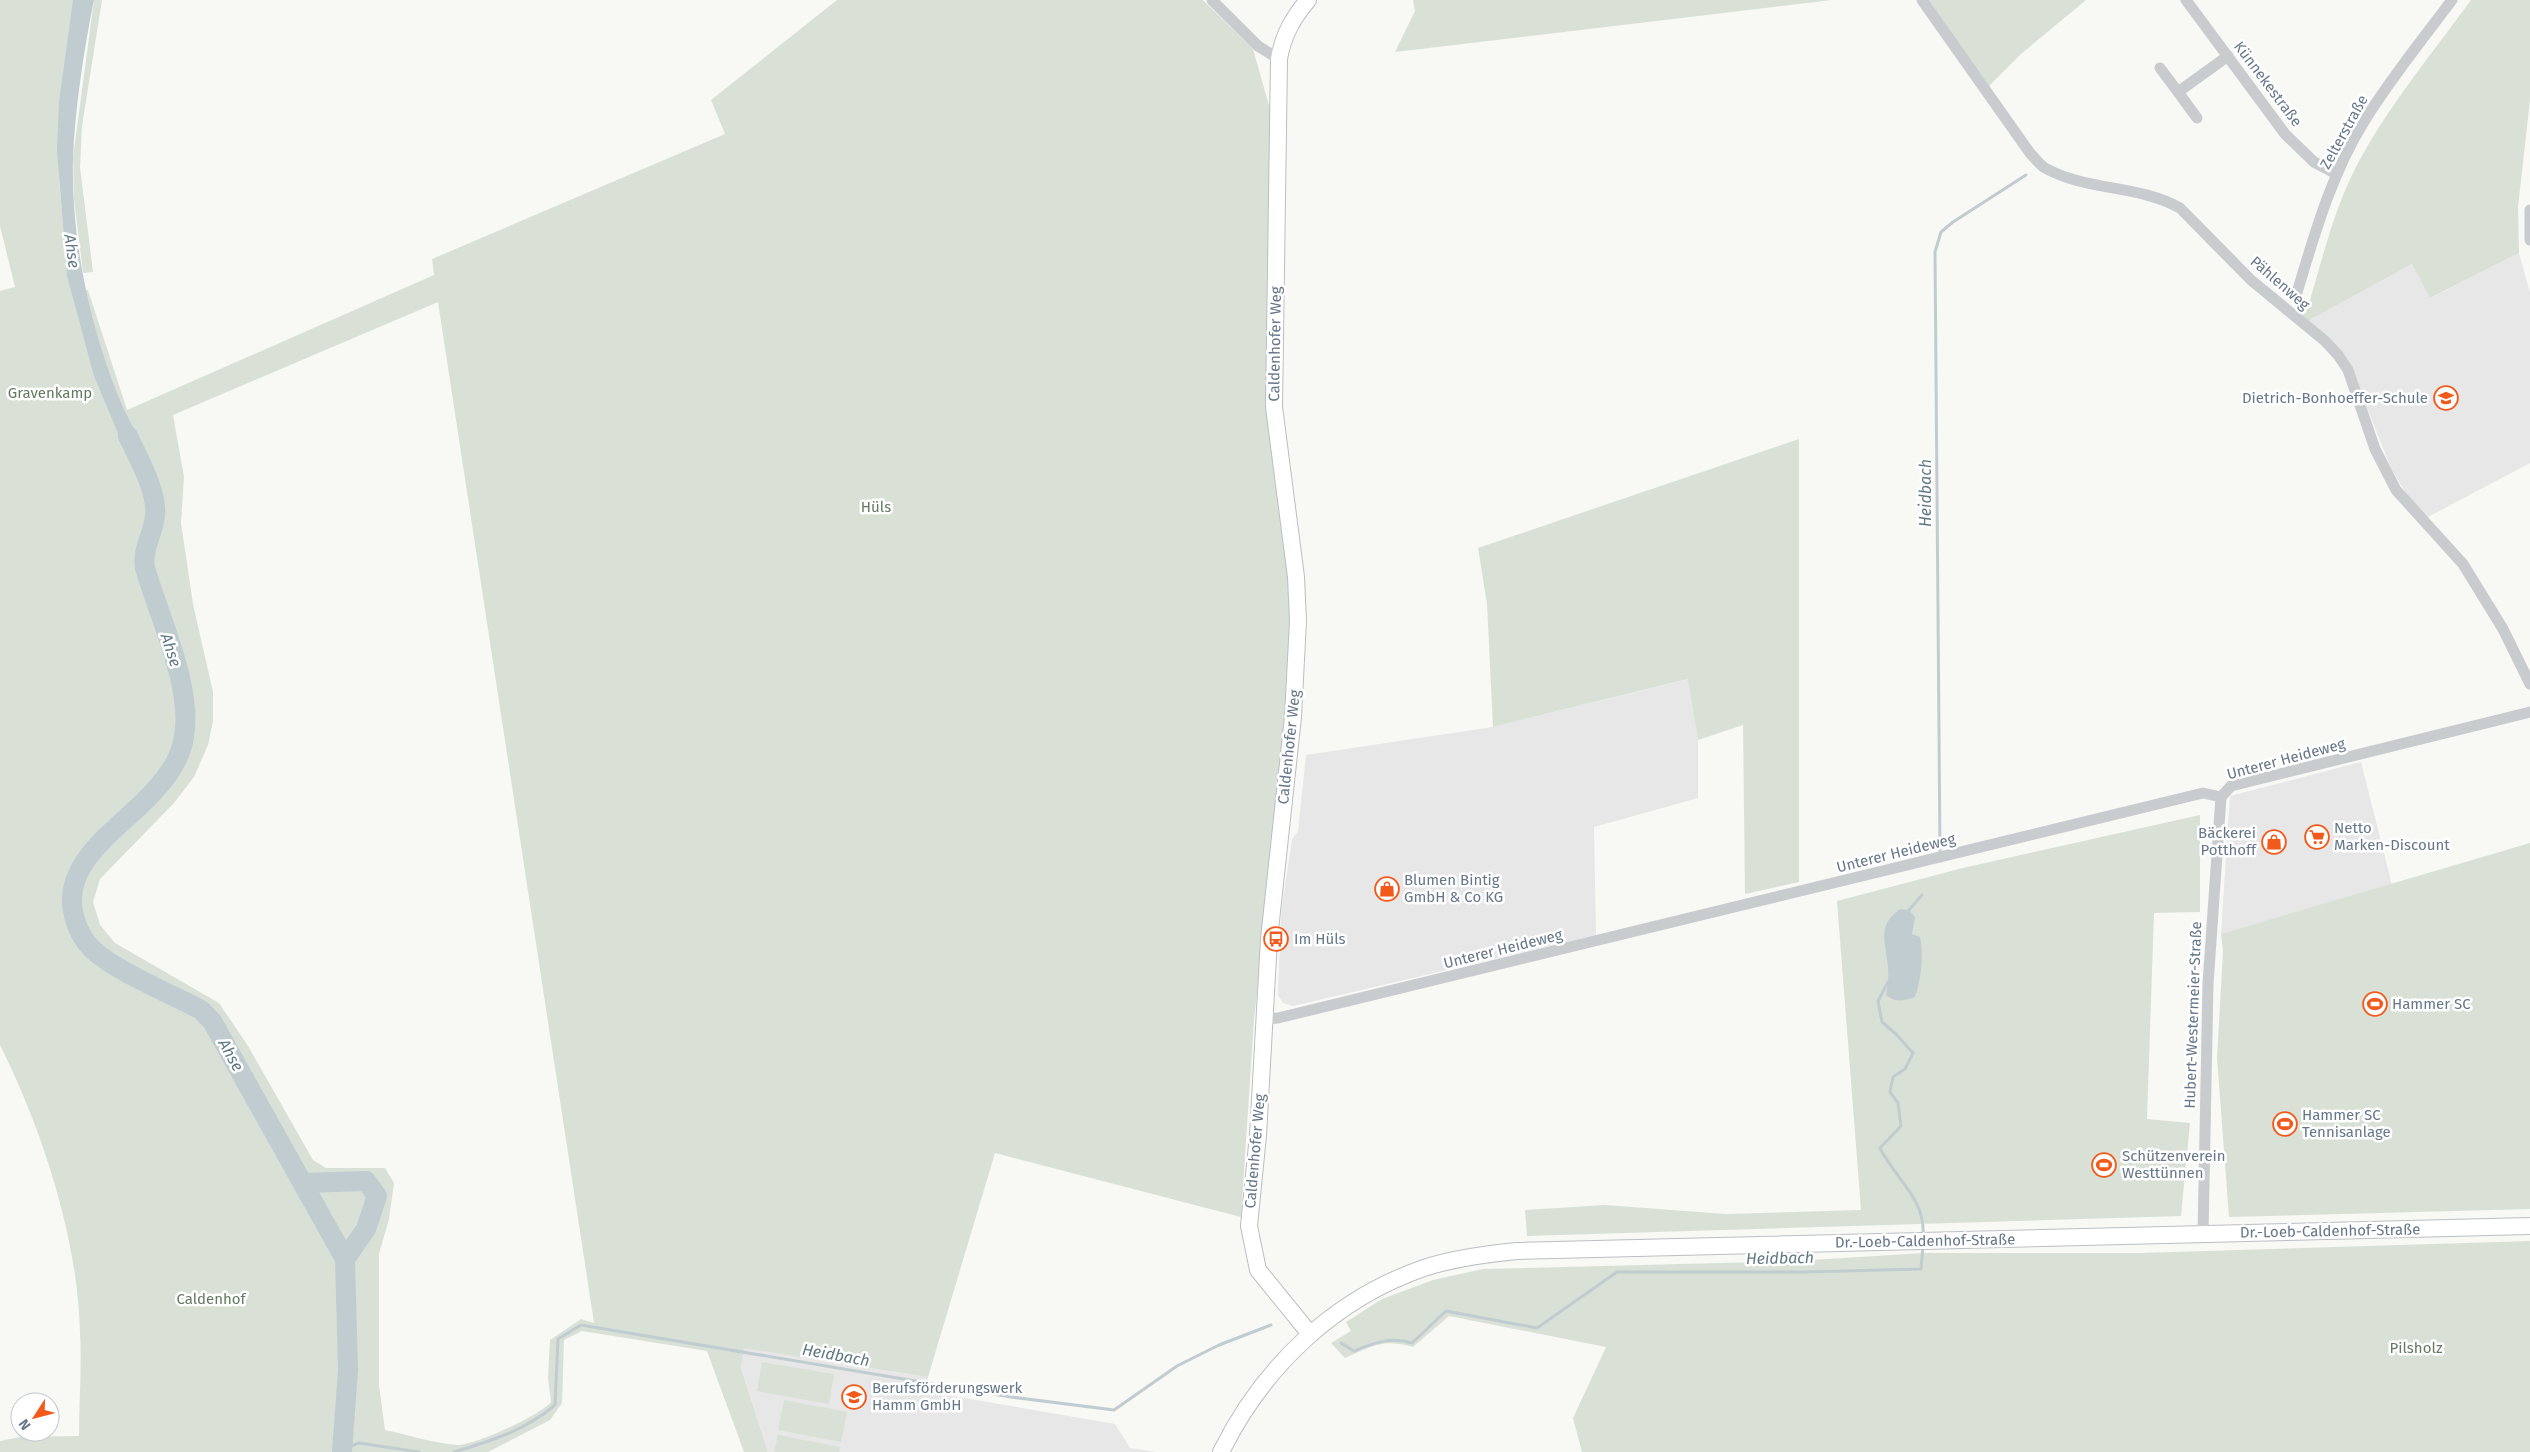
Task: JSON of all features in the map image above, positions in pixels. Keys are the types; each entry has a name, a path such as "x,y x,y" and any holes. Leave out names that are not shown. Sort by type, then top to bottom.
{"main road":[{"name":"Caldenhofer Weg","path":"1308,0 1295,16 1286,32 1279,60 1274,407 1293,550 1298,620 1294,717 1269,939 1258,1135 1249,1226 1250,1240 1258,1270 1310,1334"},
{"name":"Dr.-Loeb-Caldenhof-Straße","path":"1310,1334 1373,1290 1426,1268 1472,1256 1517,1250 2530,1226"},
{"path":"1221,1452 1233,1428 1258,1390 1310,1334"}],"street":[{"path":"1212,0 1258,46 1279,60"},
{"name":"Pählenweg","path":"1922,0 2030,153 2045,168 2077,180 2139,192 2168,201 2180,208 2251,280 2325,341 2348,370 2375,449 2396,490 2464,564 2503,629 2530,684"},
{"name":"Künnekestraße","path":"2186,0 2285,134 2314,162 2337,174"},
{"name":"Zelterstraße","path":"2296,296 2319,220 2337,174 2364,121 2398,70 2452,0"},
{"path":"2178,92 2228,56"},
{"path":"2160,68 2197,118"},
{"path":"2530,210 2530,240"},
{"name":"Unterer Heideweg","path":"1265,1019 1291,1015 2203,794 2221,797 2232,786 2530,712"},
{"name":"Hubert-Westermeier-Straße","path":"2203,1234 2208,984 2221,797"}],"shaded area":[{"name":"Dietrich-Bonhoeffer-Schule","path":"2519,253 2530,293 2530,463 2428,517 2410,500 2391,468 2352,370 2306,322 2412,264 2431,298"},
{"path":"1689,679 1698,740 1698,798 1594,827 1596,935 1293,1006 1283,1003 1278,995 1281,913 1292,839 1298,831 1306,755 1493,727"},
{"path":"2361,762 2392,885 2221,934 2230,796"},
{"name":"Berufsförderungswerk Hamm GmbH","path":"744,1347 928,1377 929,1392 1115,1424 1130,1448 1156,1452 768,1452 741,1367"}],"green space":[{"name":"Hüls","path":"0,0 77,0 59,176 66,261 74,292 88,290 127,410 434,275 432,259 725,134 711,100 837,0 1203,0 1253,49 1270,109 1285,527 1291,618 1288,714 1254,1020 1241,1217 995,1153 928,1377 744,1348 741,1368 768,1452 744,1452 707,1351 582,1331 564,1340 562,1403 550,1420 488,1452 0,1452 0,1441 10,1439 10,1442 60,1442 60,1436 79,1436 81,1359 78,1297 65,1222 55,1185 30,1112 0,1045 0,291 15,287 0,226","holes":["438,302 594,1323 581,1319 550,1340 548,1378 551,1402 545,1408 521,1422 477,1441 457,1445 430,1441 385,1430 379,1385 379,1254 389,1219 394,1183 385,1168 326,1168 313,1160 248,1046 219,1003 115,943 100,925 93,902 100,879 174,803 194,777 208,745 213,721 213,692 193,604 181,523 184,477 173,415"]},
{"path":"94,0 102,0 82,126 80,167 93,272 83,273 74,199 73,157"},
{"path":"1413,0 1832,0 1395,52 1415,11"},
{"path":"1928,0 2086,0 2021,54 1989,86"},
{"path":"2471,0 2530,0 2530,100 2518,207 2519,253 2430,298 2412,264 2306,322 2302,314 2306,313 2333,222 2355,169 2395,104"},
{"path":"1799,439 1799,882 1745,894 1743,725 1698,740 1688,679 1493,727 1487,604 1478,548"},
{"path":"2200,815 2200,912 2154,913 2147,1119 2190,1123 2181,1216 1527,1236 1525,1210 1605,1205 1726,1214 1861,1210 1837,901 1963,868"},
{"name":"Hammer SC","path":"2530,843 2530,1209 2229,1217 2217,1058 2223,951 2221,934"},
{"name":"Pilsholz","path":"2530,1241 2530,1452 1582,1452 1573,1418 1606,1347 1449,1316 1413,1347 1403,1344 1385,1343 1370,1347 1345,1358 1331,1343 1351,1331 1346,1322 1382,1299 1433,1280 1483,1269 1795,1261 1924,1253 2140,1253"},
{"path":"762,1362 834,1374 829,1404 757,1391"},
{"path":"784,1400 847,1412 841,1442 778,1430"},
{"path":"778,1435 840,1447 839,1452 774,1452"}],"water":[{"path":"73,0 94,0 80,79 74,139 73,188 75,219 84,280 99,341 122,405 147,456 131,464 94,376 67,276 57,150 59,102"},
{"path":"1900,909 1909,910 1915,917 1912,934 1920,937 1921,944 1922,959 1919,983 1915,997 1907,1000 1893,999 1886,995 1888,967 1884,935 1885,928 1893,915"}],"waterway":[{"name":"Heidbach","path":"1940,853 1935,252 1941,232 1953,222 2026,175"},
{"name":"Ahse","path":"128,436 146,475 155,507 154,523 144,561 179,674 184,696 184,737 177,758 161,784 98,845 85,861 76,878 72,896 74,916 86,942 102,957 129,974 201,1010 212,1021 345,1259 348,1370 342,1452"},
{"name":"Heidbach","path":"1909,910 1922,895"},
{"name":"Heidbach","path":"1888,982 1878,1001 1882,1022 1913,1053 1905,1069 1893,1077 1890,1092 1898,1103 1901,1126 1880,1148 1915,1200 1923,1223 1923,1237"},
{"name":"Ahse","path":"303,1183 366,1181 377,1196 366,1229 345,1259"},
{"name":"Heidbach","path":"1341,1343 1354,1351 1375,1343 1390,1340 1412,1343 1446,1311 1537,1328 1617,1272 1805,1272 1921,1269 1923,1246"},
{"name":"Heidbach","path":"454,1452 508,1434 544,1414 555,1405 558,1339 581,1325 1011,1397 1114,1410 1177,1366 1219,1345 1271,1325"},
{"name":"Heidbach","path":"343,1449 359,1443 419,1452"}],"place":[{"name":"Dietrich-Bonhoeffer-Schule","path":"2446,398"},
{"name":"Netto Marken-Discount","path":"2317,837"},
{"name":"Bäckerei Potthoff","path":"2274,842"},
{"name":"Blumen Bintig GmbH & Co KG","path":"1387,889"},
{"name":"Im Hüls","path":"1276,939"},
{"name":"Hammer SC","path":"2375,1004"},
{"name":"Hammer SC Tennisanlage","path":"2285,1124"},
{"name":"Schützenverein Westtünnen","path":"2104,1165"},
{"name":"Berufsförderungswerk Hamm GmbH","path":"854,1397"}],"park label":[{"name":"Gravenkamp","path":"50,393"},
{"name":"Caldenhof","path":"211,1299"}]}
